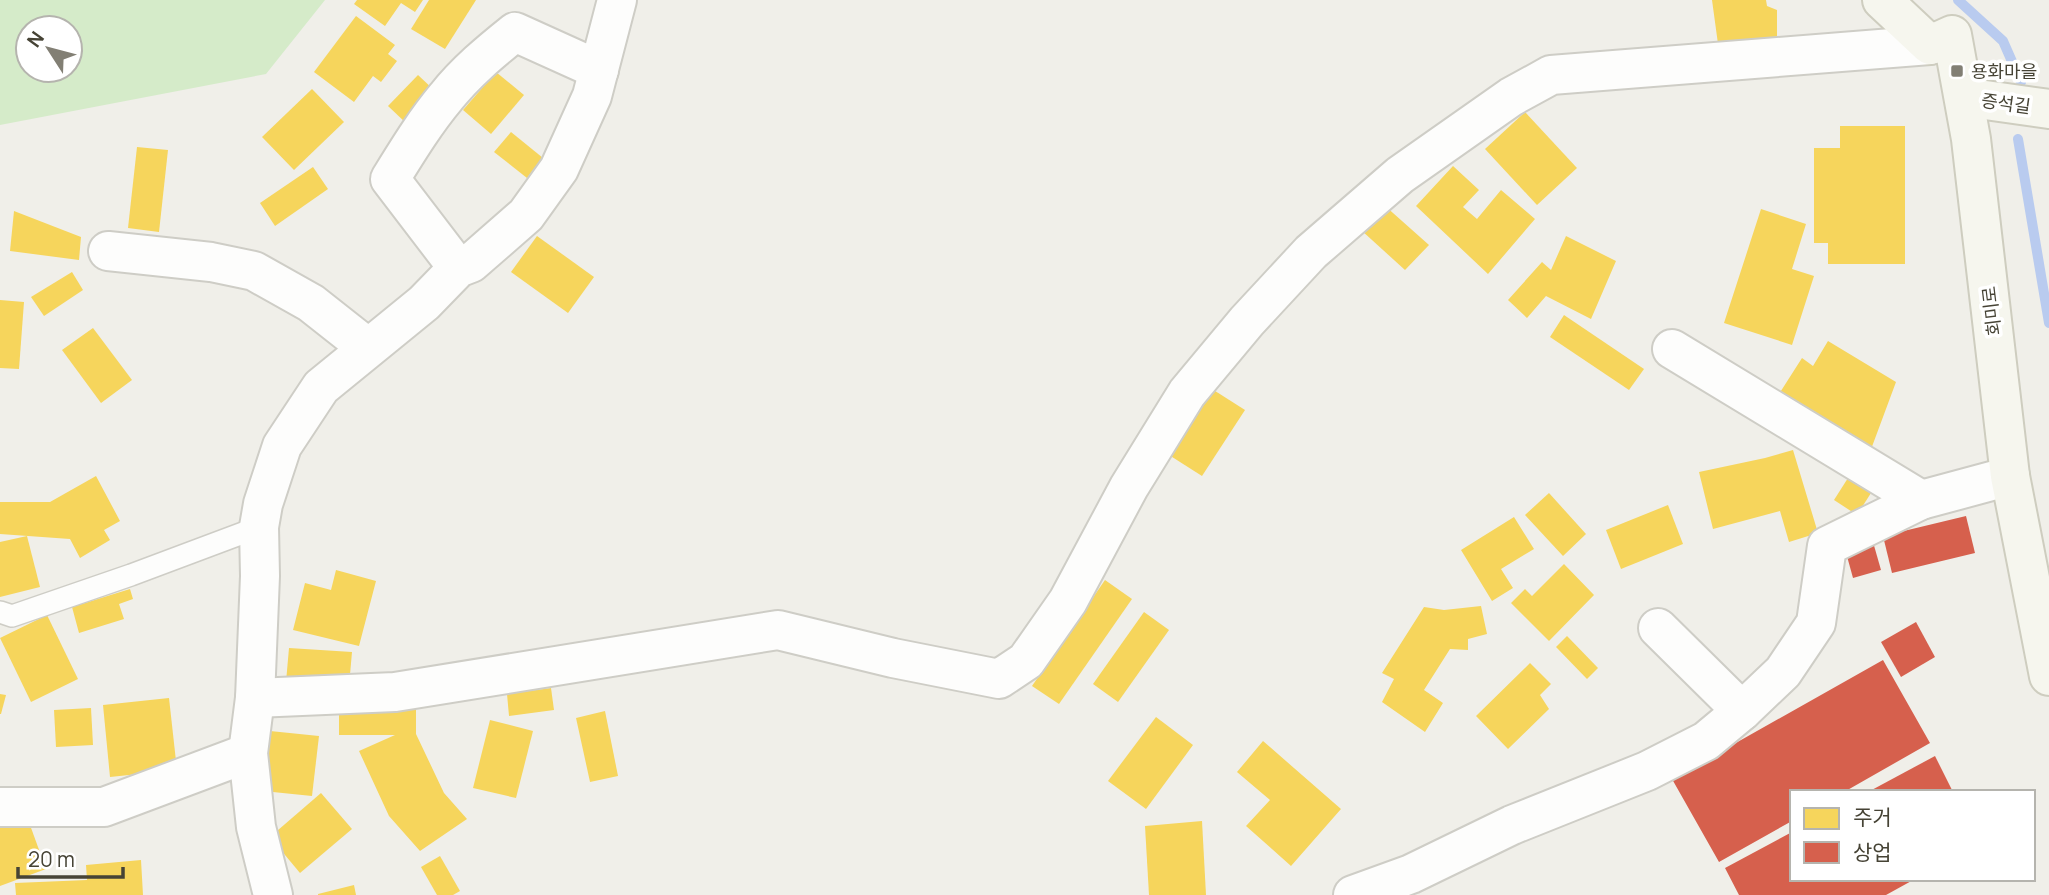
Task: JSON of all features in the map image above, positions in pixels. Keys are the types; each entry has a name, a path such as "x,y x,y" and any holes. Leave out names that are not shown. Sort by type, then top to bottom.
{"street":[{"path":"273,895 256,827 248,753 255,698 262,504 282,446 321,387 424,303 458,268 471,263 526,215 559,169 592,96 617,0"},
{"path":"1882,0 1930,45"},
{"path":"458,268 390,178 414,140 447,95 514,32 599,71"},
{"name":"회미로","path":"1930,45 1952,35 1971,139 2010,476 2049,676"},
{"path":"255,698 395,692 778,630 893,658 999,679 1026,661 1061,611 1129,487 1187,393 1247,321 1321,243 1400,175 1502,103 1551,75 1930,45"},
{"name":"증석길","path":"1964,97 2049,109"},
{"path":"108,251 211,262 254,271 311,303 368,348"},
{"path":"1672,349 1920,500"},
{"path":"1353,895 1410,874 1512,825 1647,771 1706,741 1783,672 1816,623 1827,546 1920,500 2010,476"},
{"path":"1658,628 1742,711"},
{"path":"0,807 104,807 248,753"}],"lane":[{"path":"0,612 12,616 260,527"}],"green space":[{"path":"0,0 325,0 266,74 0,125"}],"building: 주거":[{"path":"357,0 423,0 415,12 401,3 385,26 354,4"},
{"path":"429,0 476,0 445,49 411,29"},
{"path":"1712,0 1766,0 1767,6 1777,10 1777,44 1718,44"},
{"path":"356,16 395,45 388,54 397,61 381,82 373,76 354,102 314,72"},
{"path":"496,72 524,95 491,134 463,110"},
{"path":"418,75 435,91 406,123 388,106"},
{"path":"312,89 344,122 294,170 262,137"},
{"path":"1525,112 1577,168 1537,205 1485,149"},
{"path":"1840,126 1905,126 1905,264 1828,264 1828,243 1814,243 1814,148 1840,148"},
{"path":"511,132 543,158 527,178 494,152"},
{"path":"137,147 168,150 159,232 128,228"},
{"path":"1453,166 1479,190 1463,207 1477,219 1501,190 1535,219 1488,274 1416,206"},
{"path":"313,167 328,189 275,226 260,203"},
{"path":"1384,205 1429,245 1405,270 1361,230"},
{"path":"1761,209 1806,224 1792,269 1814,276 1792,345 1724,323"},
{"path":"14,211 81,237 79,260 10,251"},
{"path":"537,236 594,277 568,313 511,272"},
{"path":"1566,236 1616,261 1591,319 1546,296 1527,318 1508,300 1542,262 1551,270"},
{"path":"72,272 83,290 44,316 31,297"},
{"path":"0,300 24,302 19,369 0,368"},
{"path":"1564,315 1644,369 1629,390 1550,337"},
{"path":"93,328 132,380 101,403 62,350"},
{"path":"1828,341 1896,382 1870,452 1779,394 1802,358 1813,366"},
{"path":"1212,389 1245,410 1202,476 1169,455"},
{"path":"1793,450 1818,533 1789,542 1780,511 1713,529 1699,472"},
{"path":"96,476 120,521 104,530 110,540 80,558 70,539 0,534 0,502 50,502"},
{"path":"1848,478 1871,493 1857,515 1834,500"},
{"path":"1549,493 1586,534 1563,556 1525,515"},
{"path":"1668,505 1683,544 1621,569 1606,530"},
{"path":"1514,517 1534,549 1501,569 1513,588 1492,601 1461,550"},
{"path":"27,536 40,587 0,597 0,542"},
{"path":"1564,564 1594,595 1549,641 1511,603 1525,589 1532,596"},
{"path":"336,570 376,581 359,646 293,630 305,583 331,590"},
{"path":"1105,580 1132,599 1059,704 1032,686"},
{"path":"130,589 133,599 119,604 124,619 79,633 72,607"},
{"path":"1481,606 1487,634 1468,639 1468,650 1450,649 1424,690 1443,703 1425,732 1382,702 1394,679 1382,673 1424,607 1444,610"},
{"path":"1144,612 1169,630 1118,702 1093,684"},
{"path":"47,615 78,679 31,702 0,638"},
{"path":"1567,636 1598,668 1587,679 1556,647"},
{"path":"289,648 352,652 349,686 286,682"},
{"path":"1530,663 1551,684 1540,695 1549,709 1508,749 1476,716"},
{"path":"551,688 554,710 509,716 507,694"},
{"path":"0,694 6,695 1,714 0,714"},
{"path":"169,698 177,770 110,777 103,705"},
{"path":"339,705 416,705 416,734 444,793 467,819 420,851 389,816 359,751 395,735 339,735"},
{"path":"91,708 93,745 56,747 54,710"},
{"path":"605,711 618,776 590,782 576,718"},
{"path":"1156,717 1193,745 1146,809 1108,781"},
{"path":"490,720 533,731 516,798 473,788"},
{"path":"270,731 319,736 312,796 263,791"},
{"path":"1263,741 1341,809 1291,866 1246,826 1270,800 1237,772"},
{"path":"321,793 352,829 300,873 270,837"},
{"path":"26,814 46,869 0,886 0,824"},
{"path":"1202,821 1206,895 1149,895 1145,826"},
{"path":"440,856 460,891 453,895 437,895 421,867"},
{"path":"141,860 143,895 16,895 15,883 87,880 86,865"},
{"path":"354,885 356,895 318,895 318,894"}],"building: 상업":[{"path":"1966,516 1975,553 1892,573 1883,536"},
{"path":"1873,542 1881,570 1853,578 1845,549"},
{"path":"1916,622 1935,657 1901,677 1881,642"},
{"path":"1883,660 1930,743 1848,790 1790,790 1790,822 1719,862 1672,779"},
{"path":"1935,756 1952,790 1872,790"},
{"path":"1790,833 1790,881 1911,881 1886,895 1739,895 1725,868"}],"waterway":[{"path":"1958,0 2003,41 2021,82"},
{"path":"2018,139 2049,323"}],"place":[{"name":"용화마을","path":"1957,71"}]}
